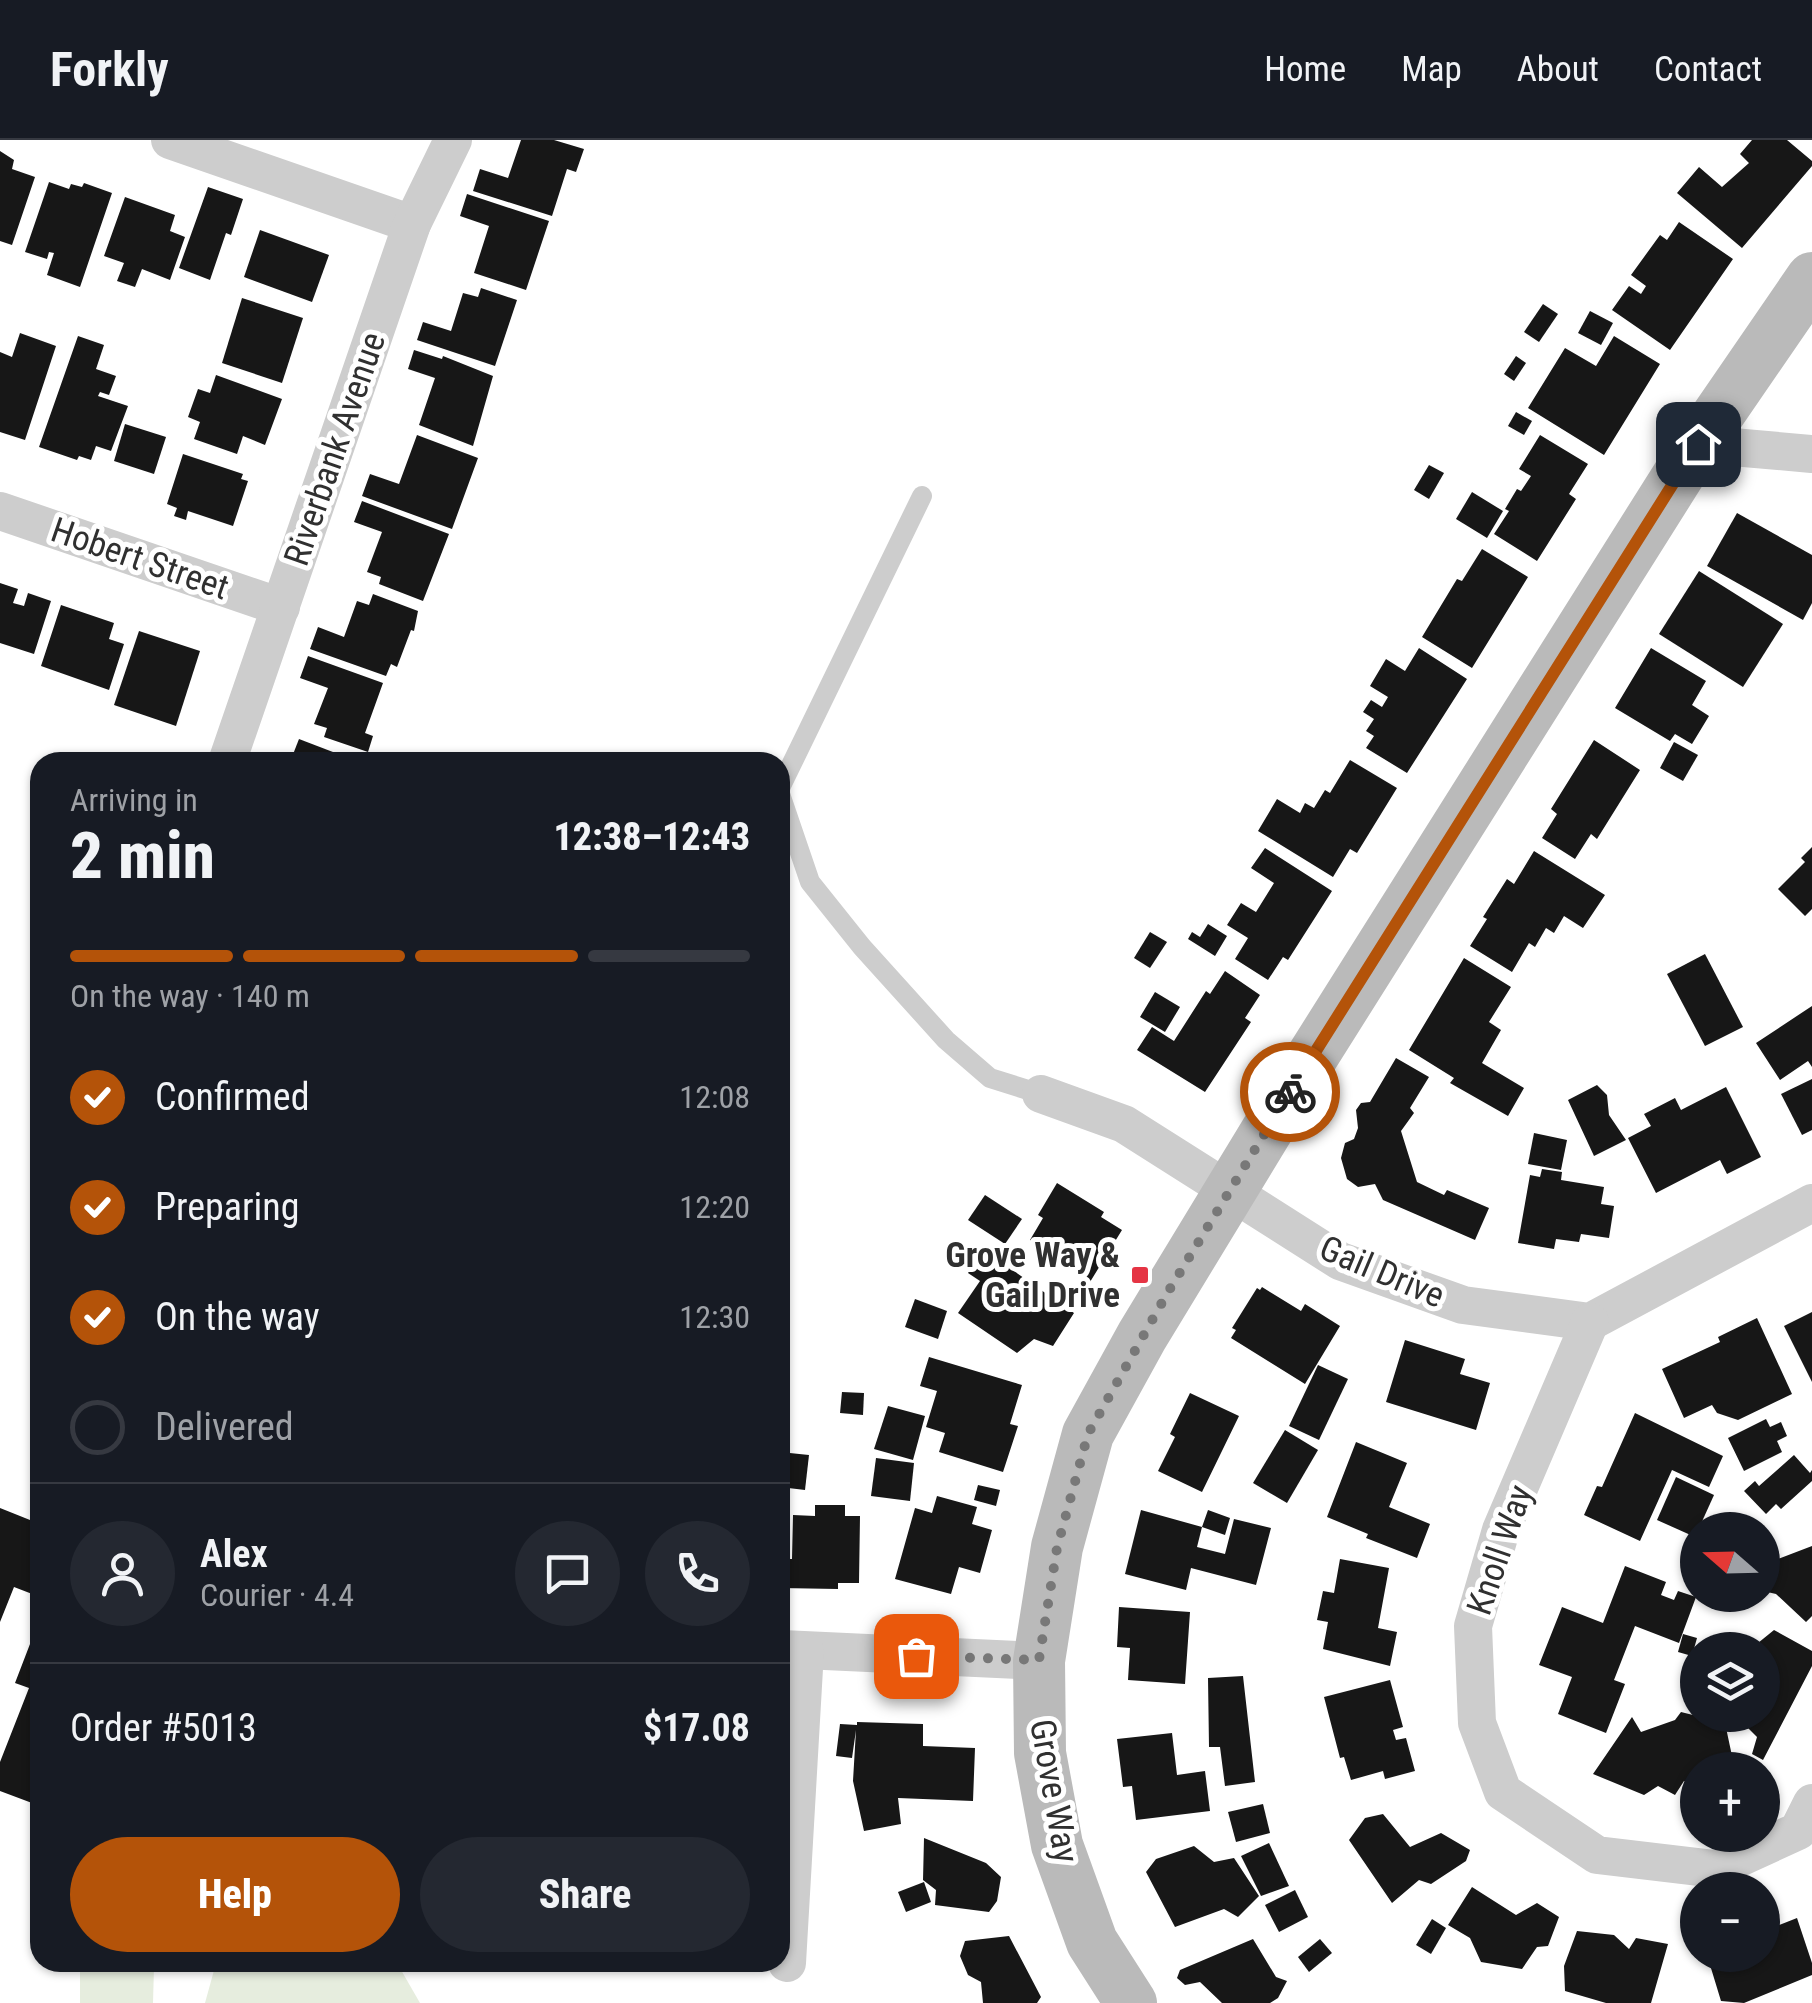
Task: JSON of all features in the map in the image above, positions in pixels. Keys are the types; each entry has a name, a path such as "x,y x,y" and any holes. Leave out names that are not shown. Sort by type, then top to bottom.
{"main road":[{"name":"Grove Way","path":"1130,2003 1092,1942 1058,1846 1040,1753 1039,1660 1057,1548 1088,1434 1229,1191 1698,444 1812,278"}],"street":[{"path":"170,140 412,224"},
{"name":"Riverbank Avenue","path":"230,752 412,224 452,140"},
{"path":"1698,444 1812,454"},
{"name":"Hobert Street","path":"0,511 281,607"},
{"name":"Gail Drive","path":"1041,1094 1124,1124 1340,1261 1463,1306 1590,1322"},
{"path":"1590,1322 1812,1203"},
{"name":"Knoll Way","path":"1590,1322 1501,1530 1473,1626 1477,1723 1503,1792 1597,1855 1715,1869 1798,1832 1812,1804"},
{"path":"790,1776 792,1650 1039,1660"}],"lane":[{"path":"790,770 922,496"},
{"name":"Gail Drive","path":"790,821 810,882 946,1040 990,1078 1041,1094"}],"green space":[{"path":"80,1972 154,1972 153,2003 80,2003"},
{"path":"214,1972 402,1972 420,2003 205,2003"}],"building":[{"path":"521,140 554,140 584,149 576,172 567,169 552,216 473,191 480,169 508,178"},
{"path":"1752,140 1787,140 1812,161 1812,166 1742,248 1677,193 1699,167 1722,187 1749,163 1740,154"},
{"path":"0,151 14,160 12,169 35,177 12,245 0,241"},
{"path":"49,182 69,189 71,184 82,187 84,183 112,193 80,287 47,275 54,253 49,252 47,259 25,252"},
{"path":"208,187 243,199 210,280 179,268"},
{"path":"467,194 549,221 526,290 474,273 489,226 460,216"},
{"path":"125,197 175,215 170,231 185,237 170,280 142,269 135,287 117,281 124,263 104,256"},
{"path":"1679,222 1733,259 1670,350 1612,310 1629,286 1641,294 1646,286 1631,275 1660,235 1667,240"},
{"path":"260,230 329,255 312,302 244,277"},
{"path":"481,288 517,300 495,366 417,340 423,322 451,331 463,293 478,297"},
{"path":"242,298 303,318 282,383 222,363"},
{"path":"1543,304 1558,314 1539,342 1524,332"},
{"path":"1590,311 1613,323 1601,345 1578,333"},
{"path":"20,333 56,346 25,440 0,432 0,352 12,357"},
{"path":"78,336 104,345 96,369 116,376 109,395 100,392 98,396 128,406 111,451 96,446 91,460 79,456 77,460 39,447"},
{"path":"1614,336 1660,364 1604,455 1528,408 1565,348 1596,366"},
{"path":"414,350 442,359 443,356 493,376 473,446 419,425 435,378 408,369"},
{"path":"1516,356 1526,363 1514,381 1504,374"},
{"path":"216,375 282,399 265,445 243,436 237,454 194,439 200,422 188,417 198,389 210,393"},
{"path":"1516,412 1532,421 1524,435 1508,426"},
{"path":"125,424 166,437 154,474 114,461"},
{"path":"417,435 478,458 452,529 362,496 370,474 399,484"},
{"path":"1540,435 1588,464 1569,494 1576,499 1537,561 1494,534 1517,489 1521,491 1531,476 1519,469"},
{"path":"183,454 243,474 241,479 248,481 233,526 188,511 186,520 174,516 177,508 167,504"},
{"path":"1429,465 1444,473 1429,499 1414,490"},
{"path":"1472,492 1503,511 1487,538 1456,519"},
{"path":"362,501 449,534 423,601 379,584 381,577 367,572 382,532 354,522"},
{"path":"1737,513 1812,555 1812,603 1803,620 1707,566"},
{"path":"1482,549 1528,577 1472,668 1422,637 1457,579 1462,581"},
{"path":"1699,571 1783,624 1743,687 1659,634"},
{"path":"0,583 18,589 13,603 24,606 28,593 51,601 34,654 0,643"},
{"path":"373,594 418,611 414,631 411,630 397,667 391,664 386,676 310,649 318,627 344,637 357,601 369,605"},
{"path":"61,605 114,623 109,639 124,644 109,690 41,666"},
{"path":"139,631 200,651 176,726 114,705"},
{"path":"1419,648 1467,679 1407,773 1366,748 1374,736 1366,731 1374,719 1363,712 1371,700 1382,707 1388,697 1370,686 1386,659 1405,671"},
{"path":"1651,648 1706,681 1692,705 1709,716 1692,744 1675,734 1670,741 1615,708"},
{"path":"308,656 383,683 365,733 373,736 368,752 324,737 327,728 314,724 328,688 300,678"},
{"path":"299,739 333,752 294,752"},
{"path":"1594,740 1640,770 1597,839 1591,834 1575,859 1542,838 1557,814 1551,809"},
{"path":"1674,742 1698,755 1683,781 1660,768"},
{"path":"1350,760 1397,788 1357,853 1350,849 1333,877 1258,831 1277,799 1300,813 1305,803 1314,808 1325,790 1330,793"},
{"path":"1812,847 1812,909 1805,916 1778,889 1805,862 1801,858"},
{"path":"1265,848 1332,891 1288,960 1283,957 1268,980 1235,959 1248,938 1227,925 1241,903 1256,912 1274,883 1251,868"},
{"path":"1534,851 1605,895 1583,928 1564,916 1554,933 1546,928 1535,947 1529,943 1512,972 1470,946 1507,879 1514,884"},
{"path":"1208,924 1227,936 1215,956 1188,939 1192,932 1200,937"},
{"path":"1150,932 1167,942 1150,968 1134,958"},
{"path":"1705,954 1743,1027 1705,1046 1667,974"},
{"path":"1464,958 1511,987 1489,1022 1501,1030 1482,1063 1524,1088 1508,1116 1450,1083 1454,1078 1409,1050"},
{"path":"1225,971 1260,995 1245,1018 1251,1022 1205,1092 1137,1050 1152,1027 1174,1041 1206,991 1210,994"},
{"path":"1155,992 1180,1007 1165,1032 1140,1017"},
{"path":"1812,1006 1812,1067 1808,1061 1780,1080 1756,1043"},
{"path":"1396,1058 1429,1077 1410,1108 1414,1113 1401,1131 1417,1182 1444,1195 1447,1190 1489,1208 1475,1240 1383,1200 1375,1184 1358,1187 1347,1179 1341,1158 1345,1143 1354,1139 1358,1128 1356,1110 1361,1103 1370,1102"},
{"path":"1812,1079 1812,1130 1802,1135 1781,1094"},
{"path":"1597,1085 1607,1095 1609,1115 1626,1140 1594,1156 1568,1100"},
{"path":"1726,1087 1761,1157 1727,1174 1720,1160 1656,1193 1628,1138 1651,1126 1644,1114 1675,1098 1681,1110"},
{"path":"1534,1133 1567,1140 1561,1170 1528,1164"},
{"path":"1542,1169 1562,1172 1561,1180 1604,1187 1601,1204 1614,1206 1609,1238 1581,1234 1579,1242 1556,1239 1554,1249 1518,1243 1530,1175 1540,1177"},
{"path":"1057,1183 1104,1212 1101,1217 1122,1230 1090,1282 1061,1264 1064,1260 1030,1240 1043,1218 1038,1215"},
{"path":"985,1195 1022,1219 1005,1244 968,1220"},
{"path":"984,1250 1074,1313 1053,1346 1034,1339 1017,1353 958,1313 980,1281 968,1273"},
{"path":"1262,1287 1301,1311 1305,1304 1340,1326 1305,1384 1231,1338 1236,1330 1232,1328 1257,1288"},
{"path":"915,1299 947,1311 938,1339 905,1327"},
{"path":"1812,1312 1812,1382 1784,1326"},
{"path":"1757,1318 1792,1394 1738,1420 1717,1413 1712,1405 1684,1418 1662,1369 1720,1342 1718,1337"},
{"path":"1405,1340 1465,1359 1460,1374 1490,1383 1476,1430 1386,1402"},
{"path":"929,1357 1022,1385 1010,1424 1018,1426 1003,1472 939,1452 945,1433 926,1427 937,1391 920,1386"},
{"path":"1318,1365 1348,1379 1319,1440 1289,1426"},
{"path":"842,1392 864,1393 863,1415 840,1413"},
{"path":"1190,1393 1239,1416 1202,1492 1158,1471"},
{"path":"888,1406 925,1416 913,1460 874,1449"},
{"path":"1635,1413 1723,1456 1709,1487 1672,1470 1640,1541 1584,1515 1597,1486 1602,1487"},
{"path":"1766,1419 1770,1427 1781,1422 1787,1436 1777,1441 1782,1452 1744,1471 1728,1438"},
{"path":"1285,1430 1318,1450 1287,1503 1253,1483"},
{"path":"1356,1442 1407,1463 1389,1507 1430,1524 1417,1558 1327,1517"},
{"path":"790,1453 809,1455 805,1490 790,1488"},
{"path":"1794,1455 1810,1473 1812,1470 1812,1481 1781,1509 1776,1504 1764,1512 1744,1491 1755,1481 1759,1486"},
{"path":"876,1458 914,1463 910,1501 871,1496"},
{"path":"1676,1477 1714,1495 1706,1512 1680,1512 1680,1530 1657,1520"},
{"path":"978,1485 1000,1490 996,1506 974,1500"},
{"path":"937,1496 977,1507 972,1524 992,1530 980,1573 959,1567 951,1594 895,1579 915,1508 932,1513"},
{"path":"815,1505 845,1505 845,1516 860,1516 859,1583 838,1583 838,1589 790,1588 793,1515 815,1516"},
{"path":"0,1508 30,1520 30,1593 14,1587 0,1622"},
{"path":"1141,1510 1202,1527 1197,1547 1225,1554 1234,1519 1271,1528 1256,1585 1191,1568 1186,1590 1125,1574"},
{"path":"1208,1510 1230,1518 1225,1535 1202,1527"},
{"path":"1812,1546 1812,1616 1806,1622 1780,1598 1780,1558"},
{"path":"1340,1559 1389,1568 1378,1628 1397,1632 1390,1666 1323,1649 1328,1622 1317,1620 1323,1591 1334,1593"},
{"path":"1625,1566 1666,1582 1661,1595 1674,1600 1680,1592 1680,1612 1690,1612 1679,1643 1635,1626 1614,1680 1625,1684 1606,1733 1558,1714 1572,1677 1539,1665 1562,1607 1603,1623"},
{"path":"1119,1607 1190,1612 1185,1684 1128,1680 1130,1648 1117,1647"},
{"path":"1780,1633 1812,1651 1812,1666 1780,1727"},
{"path":"30,1644 30,1802 0,1791 0,1762 29,1688 15,1683"},
{"path":"1243,1676 1255,1782 1225,1786 1220,1747 1209,1747 1208,1678"},
{"path":"1390,1680 1403,1727 1393,1730 1396,1740 1406,1738 1415,1771 1385,1779 1383,1771 1351,1780 1344,1757 1340,1758 1324,1697"},
{"path":"1680,1713 1680,1732 1727,1732 1731,1752 1680,1752 1680,1787 1675,1795 1658,1786 1644,1795 1593,1774 1632,1717 1641,1732 1675,1720"},
{"path":"840,1724 923,1724 923,1746 975,1748 973,1801 898,1798 901,1824 864,1831 853,1781 856,1730 852,1758 836,1756"},
{"path":"1752,1732 1778,1732 1767,1752 1753,1752 1757,1737"},
{"path":"1172,1733 1177,1775 1205,1771 1210,1811 1136,1820 1132,1786 1123,1787 1117,1739"},
{"path":"1263,1804 1270,1833 1236,1842 1228,1812"},
{"path":"1383,1814 1410,1847 1441,1833 1470,1850 1466,1861 1431,1884 1419,1880 1392,1903 1349,1840 1365,1818"},
{"path":"924,1838 986,1863 1001,1877 997,1901 989,1912 935,1905 936,1890 923,1880"},
{"path":"1269,1843 1289,1886 1261,1896 1241,1856"},
{"path":"1194,1846 1214,1862 1234,1858 1259,1896 1238,1917 1224,1909 1175,1927 1146,1872 1156,1859"},
{"path":"924,1882 931,1902 906,1912 898,1892"},
{"path":"1472,1887 1516,1915 1537,1903 1559,1917 1548,1946 1537,1947 1522,1969 1481,1962 1470,1938 1448,1925"},
{"path":"1295,1890 1308,1917 1279,1932 1265,1905"},
{"path":"1797,1918 1812,1963 1812,1975 1744,2003 1721,2001 1712,1972 1780,1972 1780,1925"},
{"path":"1432,1919 1446,1928 1431,1954 1416,1945"},
{"path":"1577,1931 1614,1935 1629,1949 1636,1938 1668,1944 1651,2003 1606,2003 1565,1991 1564,1966"},
{"path":"1009,1936 1041,1997 1037,2003 983,2003 981,1982 968,1975 960,1956 965,1941"},
{"path":"1253,1939 1276,1977 1287,1981 1278,1998 1270,2003 1222,2003 1200,1982 1185,1985 1177,1978 1180,1970"},
{"path":"1320,1939 1332,1953 1309,1972 1298,1957"}],"way so far":[{"path":"916,1656 1039,1660 1057,1548 1088,1434 1142,1336 1290,1092"}],"place":[{"name":"Grove Way & Gail Drive","path":"1140,1275"}],"route":[{"path":"1290,1092 1698,444"}]}
